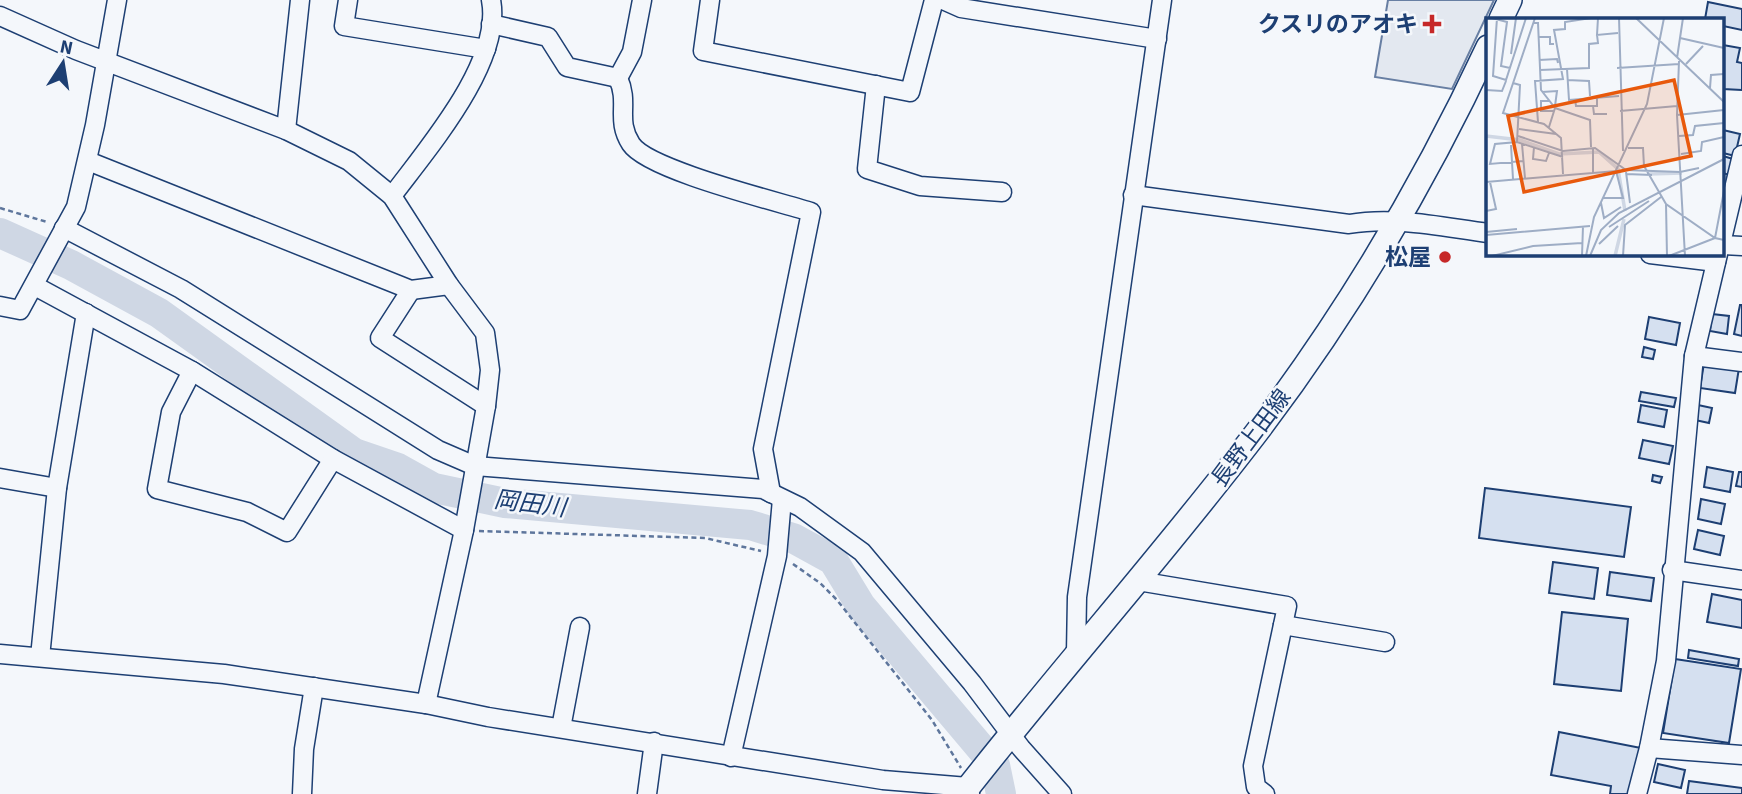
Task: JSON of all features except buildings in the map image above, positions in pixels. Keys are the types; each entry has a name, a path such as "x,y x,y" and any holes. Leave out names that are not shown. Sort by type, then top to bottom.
{"main road":[{"path":"1501,18 1510,0"},
{"name":"長野上田線","path":"967,792 1076,653 1138,581 1262,426 1343,308 1421,179 1486,51"}],"street":[{"path":"0,306 20,310 76,207 88,161 117,0"},
{"path":"286,130 300,0"},
{"path":"348,0 344,26 486,49"},
{"path":"618,78 632,52 642,0"},
{"path":"710,0 703,51 910,92 934,0"},
{"path":"943,0 961,8 1157,39"},
{"path":"1076,653 1077,597 1161,0"},
{"path":"393,196 446,122 486,49 493,1"},
{"path":"0,16 106,61 286,130 349,161 393,196 449,285 485,333 490,370 486,405 465,523 426,704"},
{"path":"491,24 548,37 567,67 618,78"},
{"path":"618,78 626,94 621,122 632,146 666,167 811,212 763,449 777,496 778,556 731,757"},
{"path":"876,85 867,169 920,186 1002,192"},
{"path":"1724,231 1742,155"},
{"path":"88,161 411,290 449,285"},
{"path":"1133,195 1349,224 1373,220 1395,221 1486,233"},
{"path":"62,230 181,289 474,470 763,489 800,507 862,552 1062,794"},
{"path":"1724,252 1742,246"},
{"path":"1637,794 1649,748 1665,661 1694,356 1719,256"},
{"path":"36,283 192,371 333,459 465,523"},
{"path":"411,290 380,338 486,405"},
{"path":"40,657 57,488 86,313"},
{"path":"1694,356 1742,362"},
{"path":"192,371 171,412 157,489 247,512 287,532 333,459"},
{"path":"0,478 57,488"},
{"path":"1672,570 1742,580"},
{"path":"1138,581 1287,607 1253,766 1256,787 1265,794"},
{"path":"1283,625 1385,642"},
{"path":"561,728 580,627"},
{"path":"0,654 131,663 314,687 731,757 967,792"},
{"path":"302,794 304,748 314,687"},
{"path":"647,794 654,742"},
{"path":"1649,748 1742,755"}],"path":[{"path":"0,208 62,230"}],"shaded area":[{"path":"1388,0 1494,0 1452,89 1375,77"}],"waterway":[{"name":"岡田川","path":"0,233 71,265 159,313 354,453 398,468 434,488 505,503 750,525 793,538 833,560 861,606 995,765 1001,794"}],"place":[{"name":"クスリのアオキ","path":"1432,24"},
{"name":"松屋","path":"1445,257"}]}
